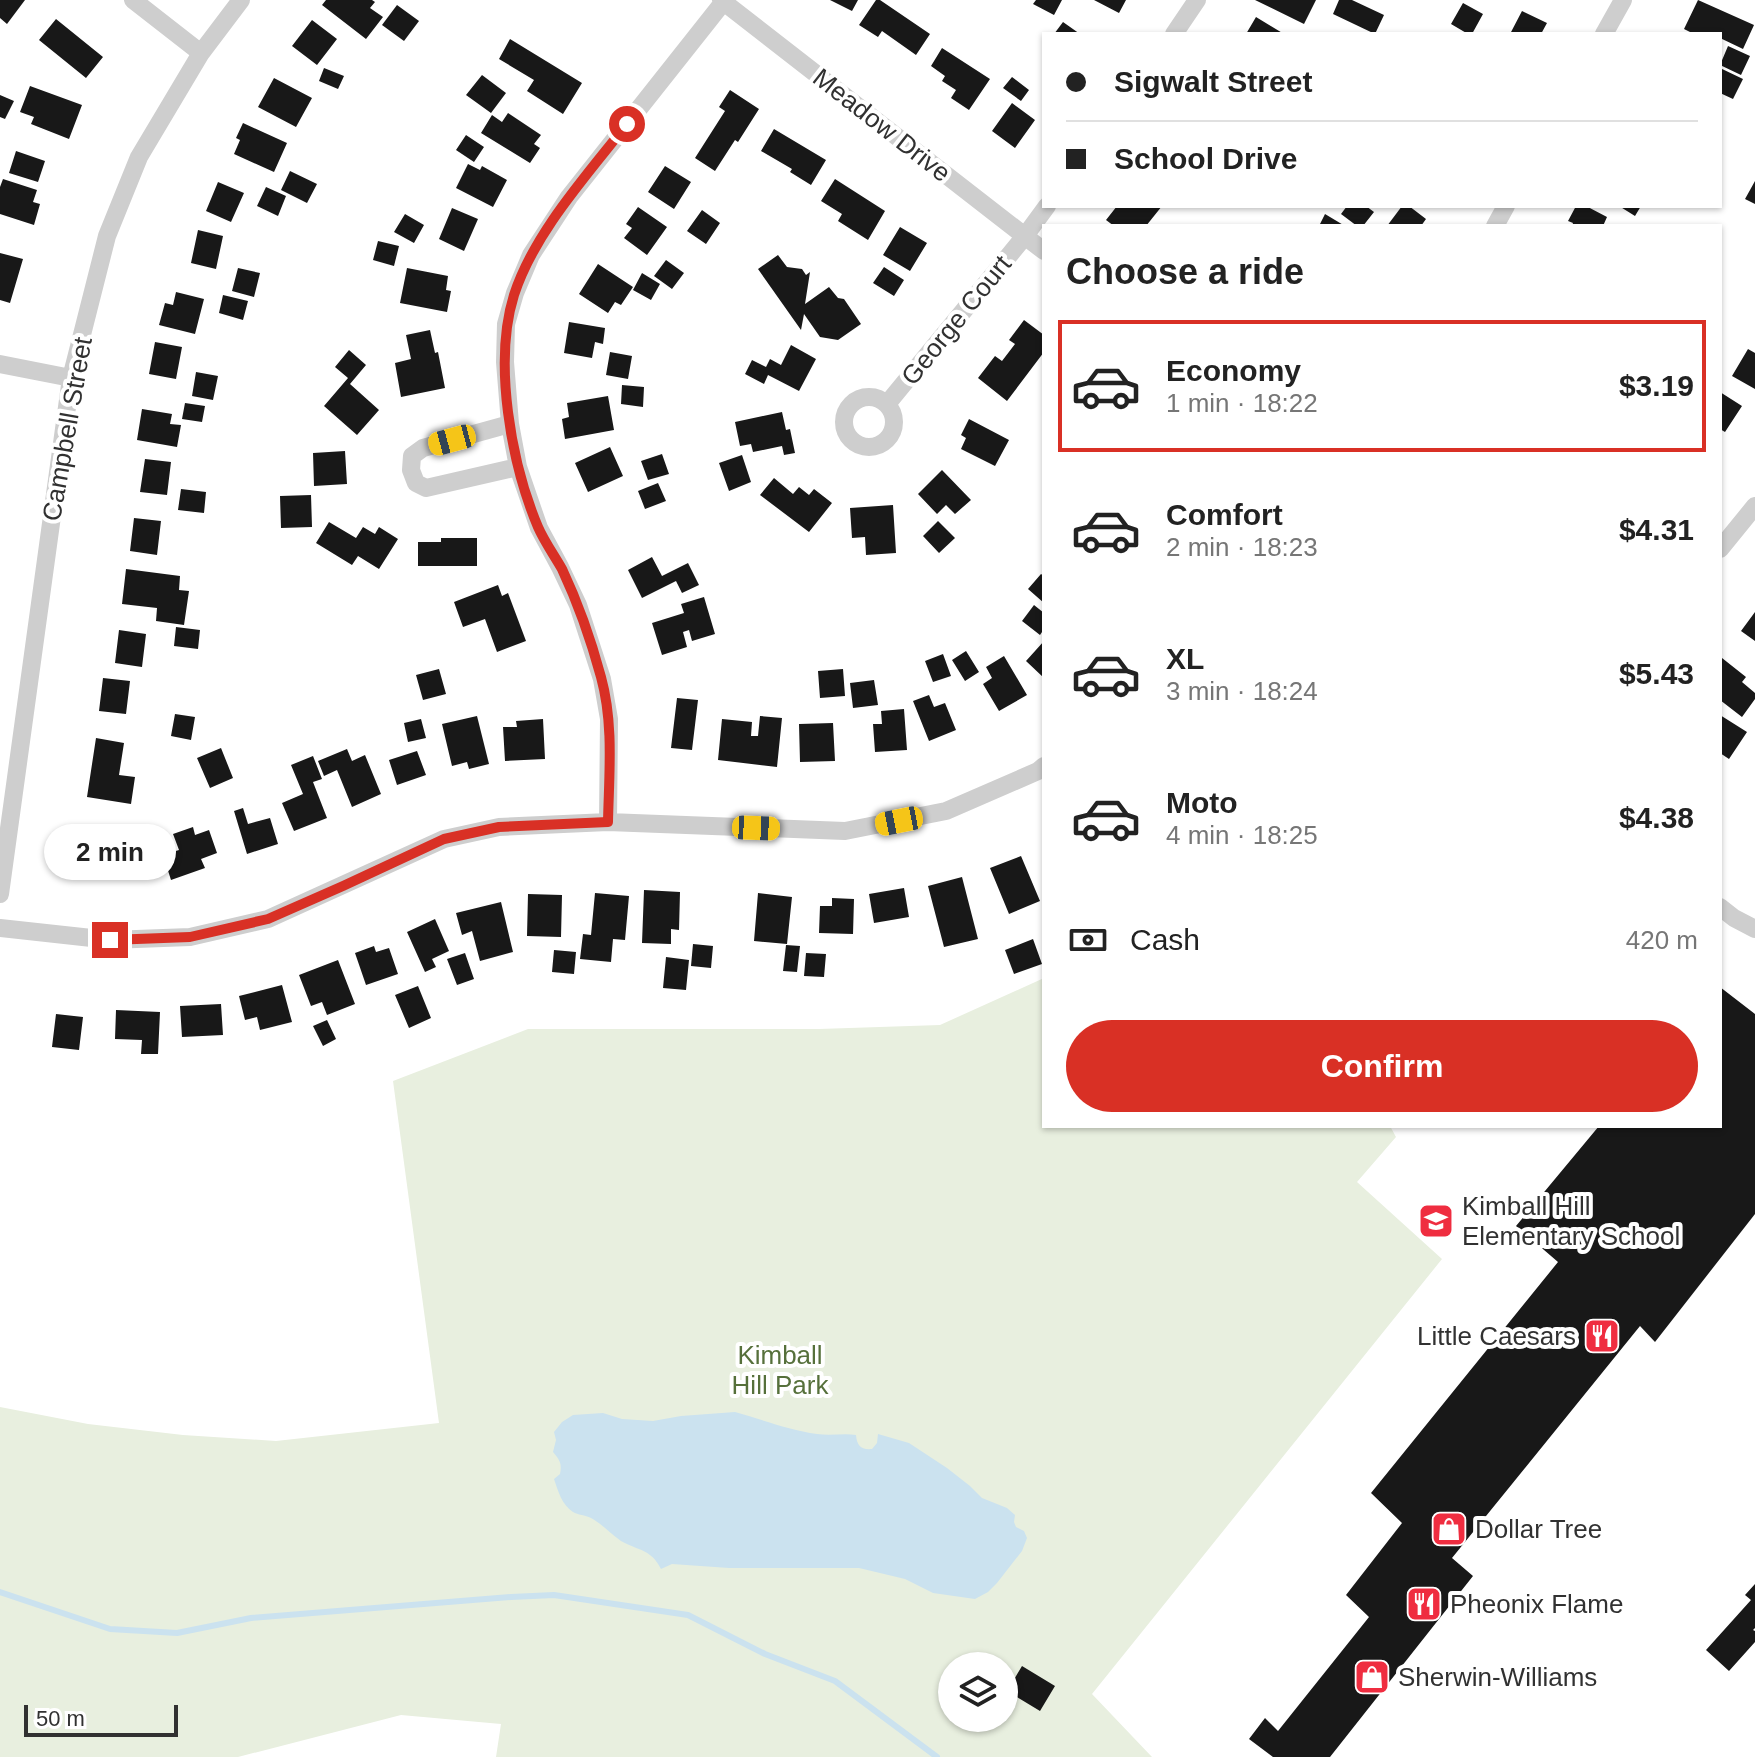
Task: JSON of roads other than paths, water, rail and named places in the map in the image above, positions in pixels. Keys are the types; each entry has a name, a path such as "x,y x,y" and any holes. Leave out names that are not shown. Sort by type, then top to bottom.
{"street":[{"path":"133,0 201,53"},
{"name":"Campbell Street","path":"0,894 71,378 107,236 139,157 201,53 241,0"},
{"path":"1175,32 1197,0"},
{"path":"1605,32 1623,0"},
{"path":"608,822 609,719 602,679 578,605 539,528 518,467 510,424 505,362 506,324 531,255 569,197 723,1"},
{"name":"Meadow Drive","path":"723,1 1042,249"},
{"name":"George Court","path":"887,404 1046,208"},
{"path":"0,364 71,378"},
{"path":"510,424 423,448 412,456 411,470 416,483 426,488 518,467"},
{"path":"1722,547 1755,506"},
{"path":"0,928 110,940 190,937 268,919 444,839 499,827 608,822 845,831 946,811 1042,768"},
{"path":"1722,909 1755,929"}],"water":[{"path":"735,1412 822,1435 856,1435 859,1445 865,1449 872,1449 877,1443 878,1434 909,1443 947,1468 982,1498 1007,1508 1015,1515 1016,1527 1024,1531 1027,1538 1022,1551 997,1583 975,1599 933,1593 905,1579 859,1568 729,1568 672,1564 661,1569 649,1554 621,1541 591,1518 573,1512 561,1497 554,1479 560,1474 561,1467 553,1452 554,1432 573,1415 603,1413 622,1419 653,1421"}],"waterway":[{"path":"0,1592 110,1629 177,1633 251,1618 554,1595 688,1615 765,1654 835,1681 937,1757"}],"place":[{"name":"Kimball Hill Elementary School","path":"1436,1221"},
{"name":"Little Caesars","path":"1602,1336"},
{"name":"Dollar Tree","path":"1449,1529"},
{"name":"Pheonix Flame","path":"1424,1604"},
{"name":"Sherwin-Williams","path":"1372,1677"}],"park label":[{"name":"Kimball Hill Park","path":"780,1370"}]}
